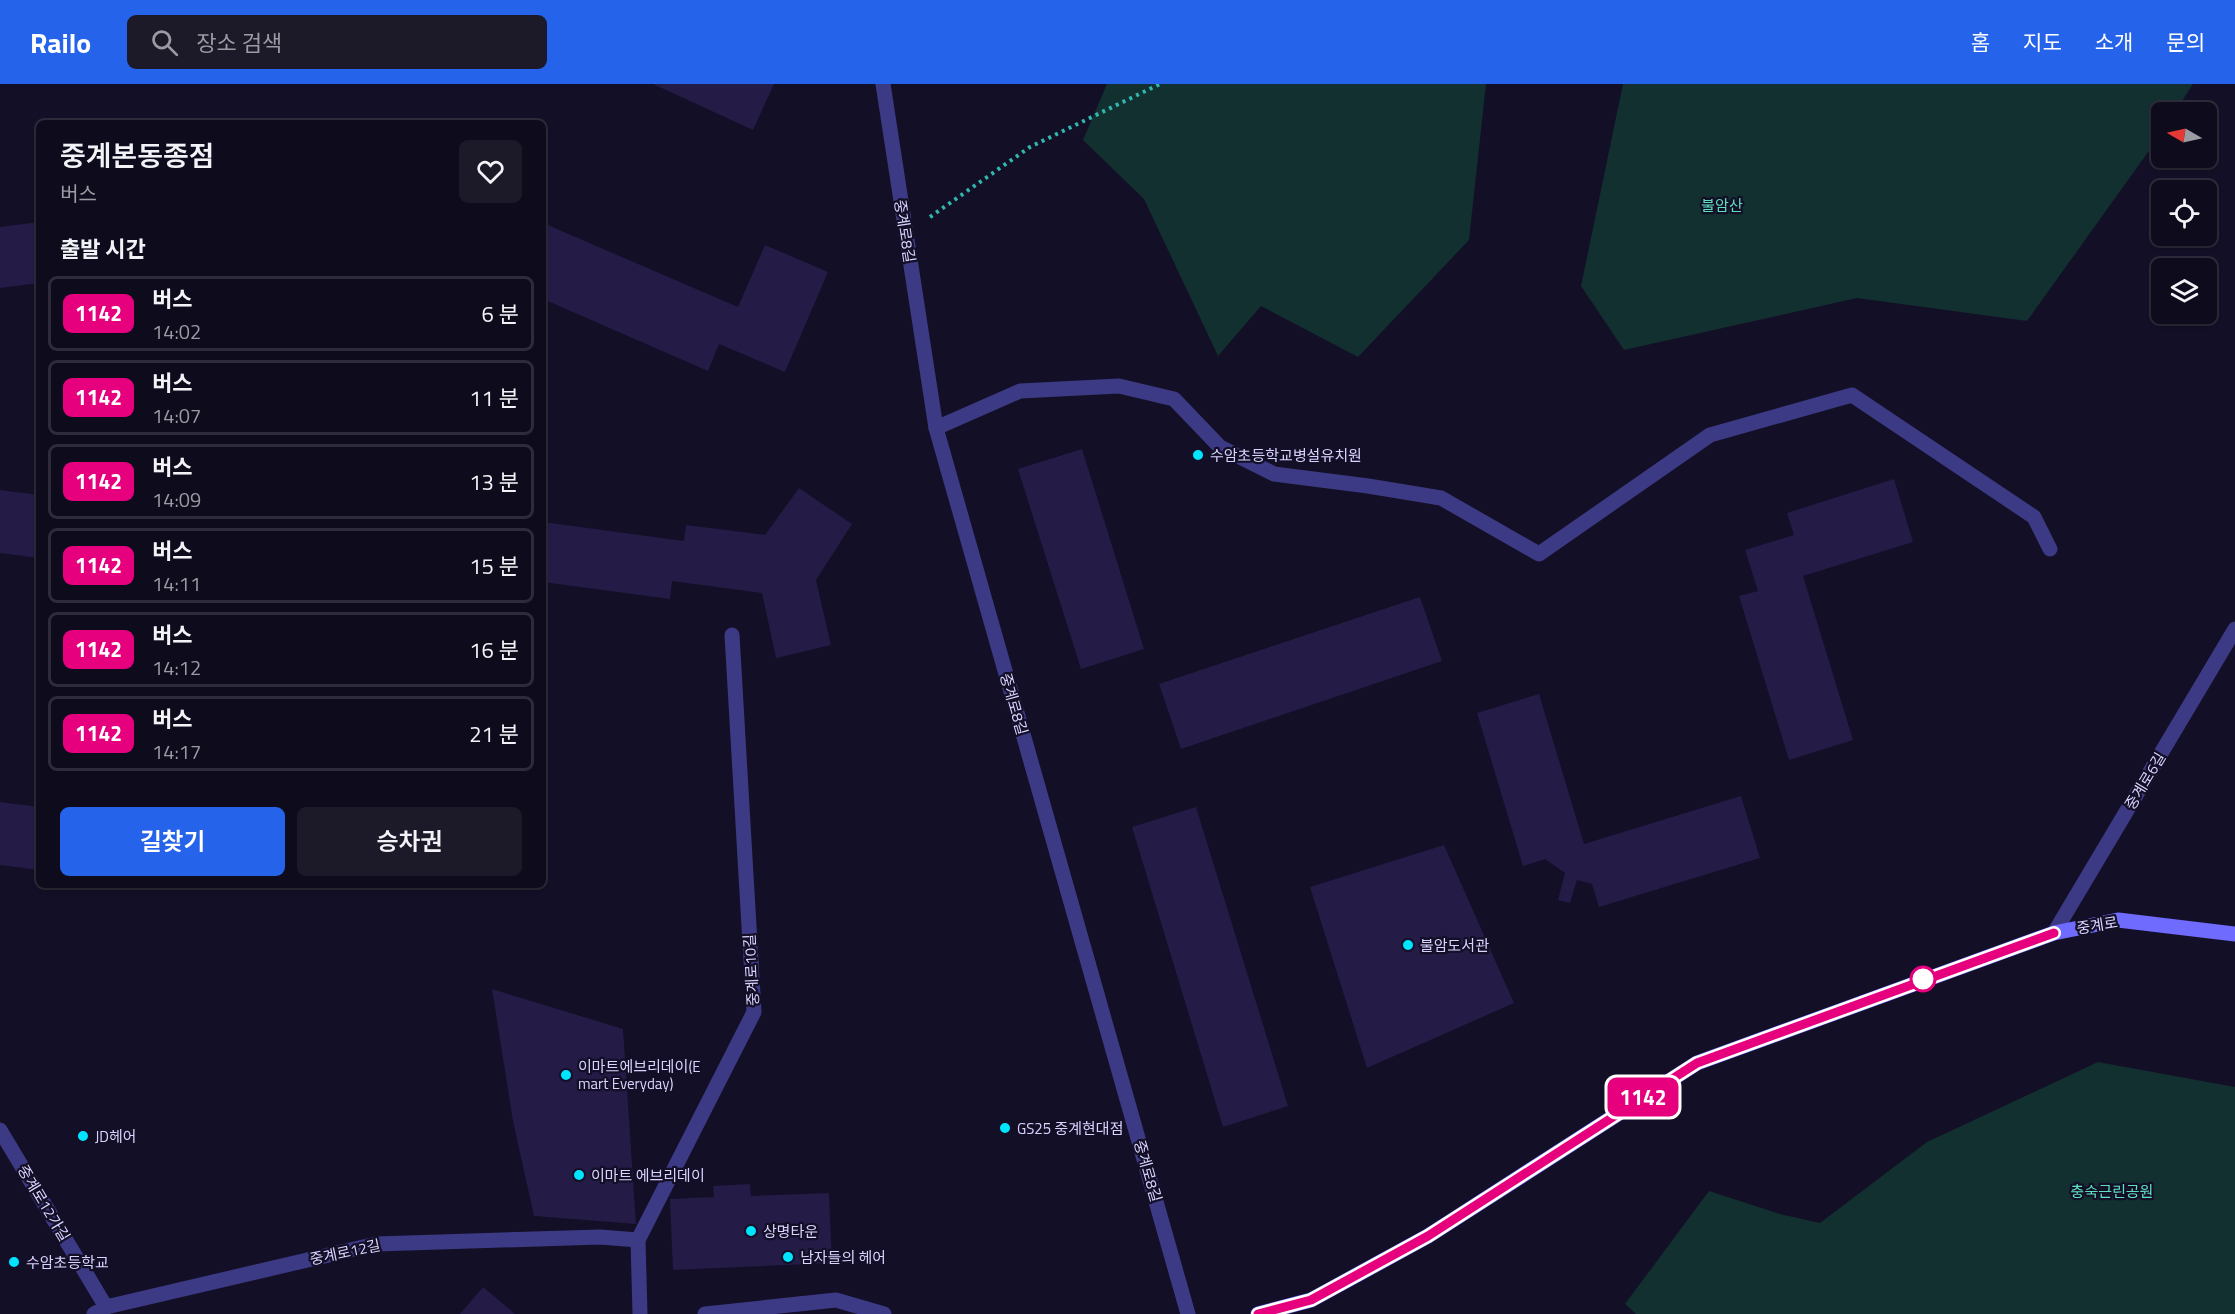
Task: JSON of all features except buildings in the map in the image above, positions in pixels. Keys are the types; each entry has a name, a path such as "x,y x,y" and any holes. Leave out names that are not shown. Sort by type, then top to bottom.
{"street":[{"name":"중계로8길","path":"883,84 936,428 1188,1314"},
{"path":"936,428 1020,391 1119,386 1174,399 1220,447 1274,474 1441,498 1539,554 1710,435 1852,395 2034,518 2050,549"},
{"name":"중계로6길","path":"2054,933 2235,629"},
{"name":"중계로10길","path":"640,1314 638,1240 754,1012 732,635"},
{"name":"중계로","path":"1258,1314 1311,1300 1428,1236 1697,1063 2054,933 2118,920 2235,934"},
{"name":"중계로12가길","path":"0,1130 100,1310"},
{"name":"중계로12길","path":"100,1310 376,1244 600,1237 638,1240"},
{"path":"705,1314 836,1300 884,1314"}],"path":[{"path":"906,234 1030,147 1160,84"}],"green space":[{"path":"1107,84 1486,84 1469,240 1358,357 1261,306 1218,356 1144,199 1083,140"},
{"name":"불암산","path":"1623,84 2193,84 2181,102 2151,102 2151,148 2027,321 1857,298 1624,350 1581,286"},
{"name":"충숙근린공원","path":"2098,1062 2235,1087 2235,1314 1636,1314 1625,1304 1709,1191 1780,1214 1820,1223 1927,1142"}],"bus line":[{"name":"1142","path":"1258,1314 1311,1300 1428,1236 1697,1063 2054,933"}],"place":[{"name":"수암초등학교병설유치원","path":"1198,455"},
{"name":"불암도서관","path":"1408,945"},
{"name":"이마트에브리데이(E mart Everyday)","path":"566,1075"},
{"name":"GS25 중계현대점","path":"1005,1128"},
{"name":"JD헤어","path":"83,1136"},
{"name":"이마트 에브리데이","path":"579,1175"},
{"name":"상명타운","path":"751,1231"},
{"name":"남자들의 헤어","path":"788,1257"},
{"name":"수암초등학교","path":"14,1262"}]}
